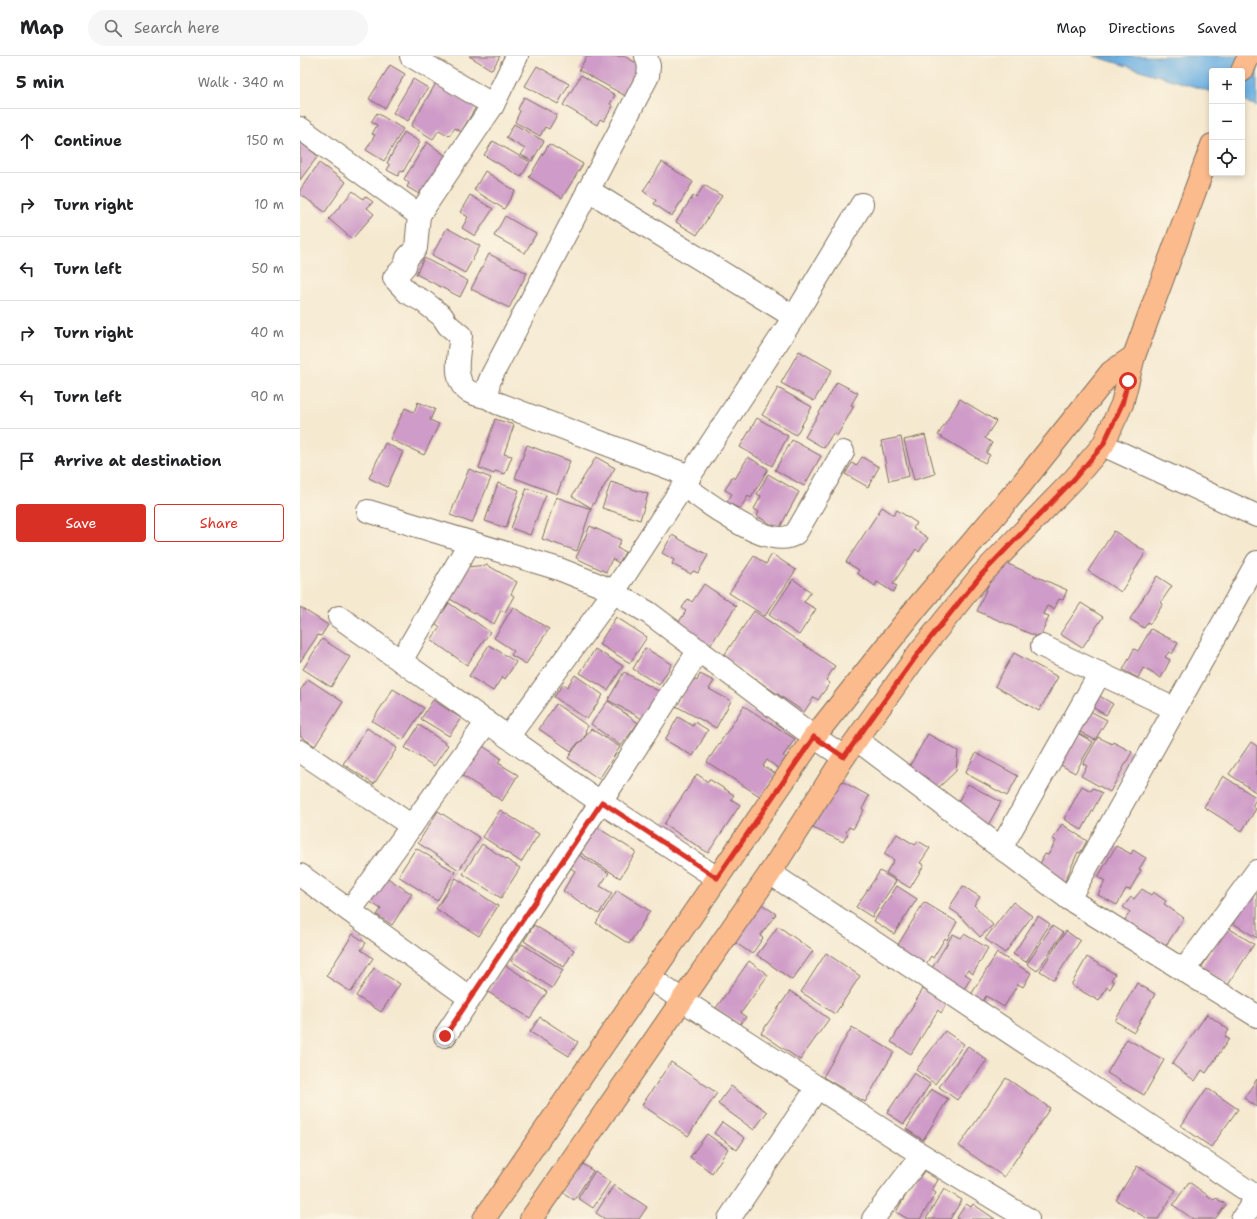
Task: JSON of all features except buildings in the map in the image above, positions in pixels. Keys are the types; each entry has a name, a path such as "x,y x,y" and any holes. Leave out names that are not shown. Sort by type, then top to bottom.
{"main road":[{"path":"1243,68 1249,56"},
{"path":"531,1219 770,873 844,757 920,651 981,575 1074,479 1103,445 1122,404 1134,356 1209,153"},
{"path":"484,1219 814,737 918,606 1020,486 1111,372 1134,356"}],"street":[{"path":"411,56 493,105"},
{"path":"517,56 493,105 419,215 416,248 407,258 405,266 394,278 408,293 423,301 442,316 448,325 461,336 458,371 462,383 470,392 489,398 497,403 687,481 750,529 776,538 791,537 796,533 842,452"},
{"path":"489,398 488,385 492,375 648,76 649,66 646,56"},
{"path":"300,128 419,215"},
{"path":"588,190 794,317"},
{"path":"508,737 613,593 794,317 862,204"},
{"path":"1103,445 1257,516"},
{"path":"368,511 559,568 613,593 649,613 814,737 844,757"},
{"path":"401,661 470,542"},
{"path":"1069,899 1257,562"},
{"path":"339,617 602,802 717,878"},
{"path":"1042,646 1175,709"},
{"path":"445,1036 602,802 699,650"},
{"path":"1002,848 1100,673"},
{"path":"350,911 488,722"},
{"path":"857,740 1069,899 1257,1016"},
{"path":"300,751 412,826"},
{"path":"1184,970 1257,871"},
{"path":"770,873 1257,1197 1242,1219"},
{"path":"300,875 470,998"},
{"path":"650,977 682,1000 817,1088 922,1155 1028,1219"},
{"path":"729,1219 817,1088"},
{"path":"873,1219 922,1155"}],"water":[{"path":"1094,56 1257,56 1257,106 1245,102 1245,68 1209,68 1209,91"}],"route":[{"path":"445,1036 602,802 717,878 814,737 844,757 920,651 981,575 1074,479 1103,445 1122,404 1128,381"}]}
